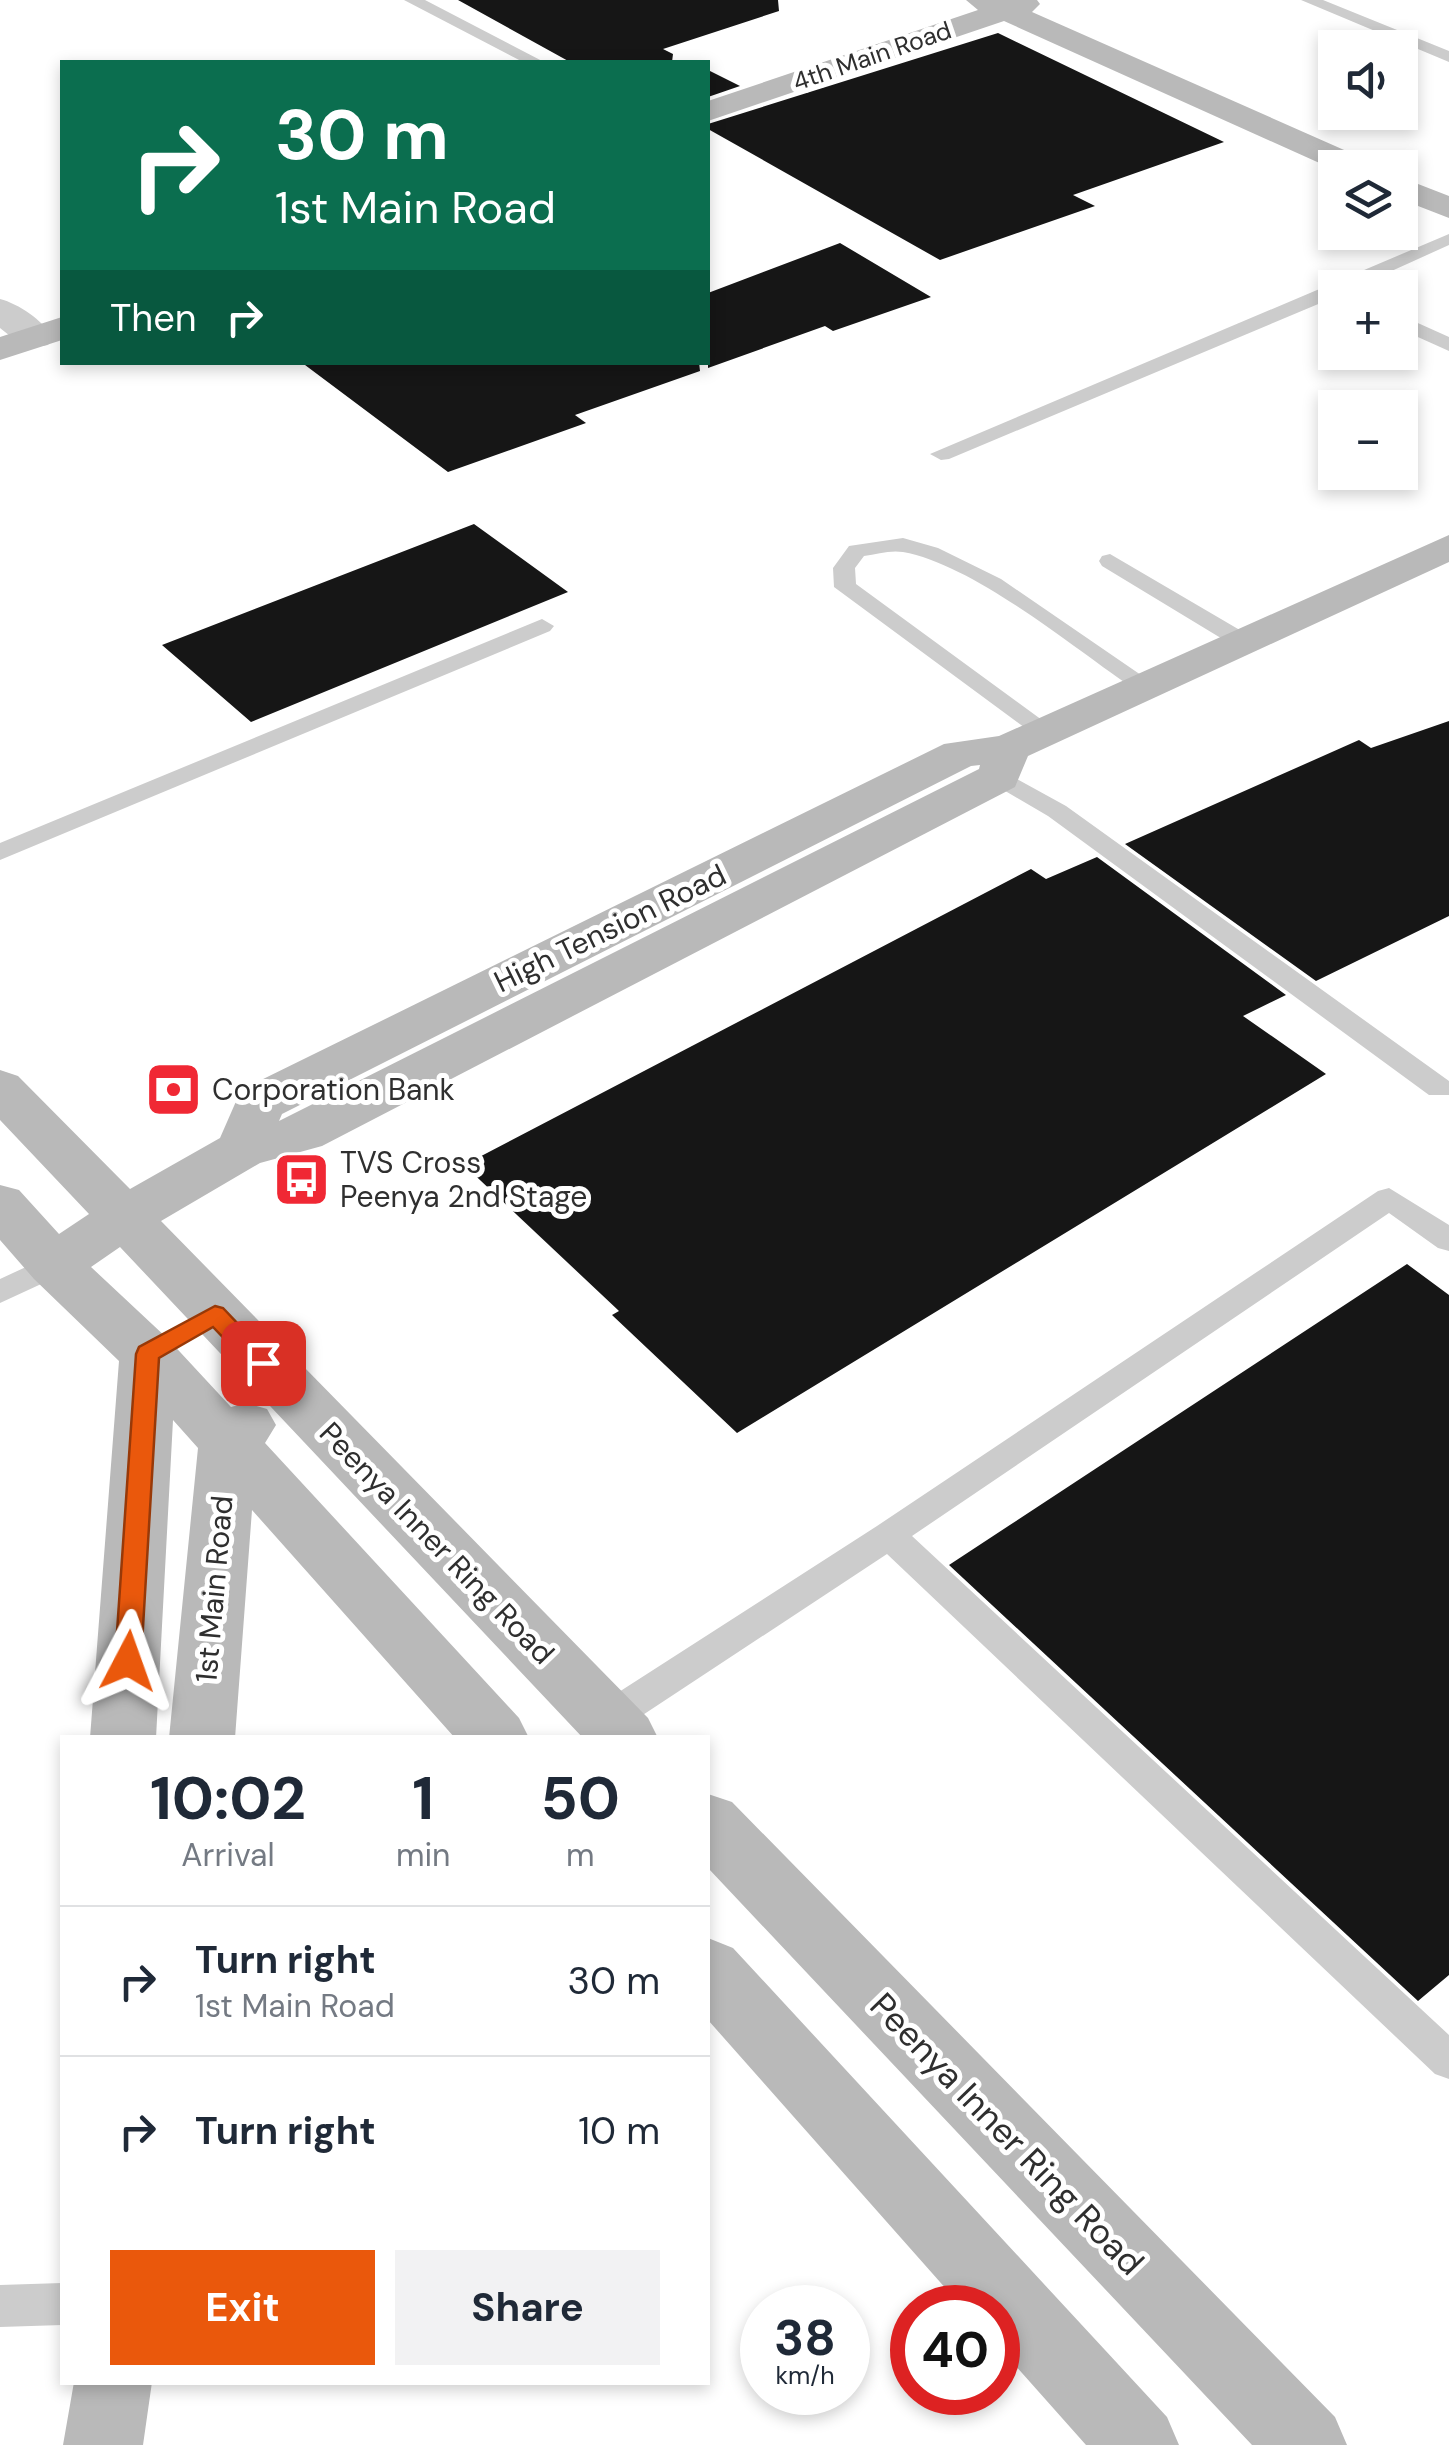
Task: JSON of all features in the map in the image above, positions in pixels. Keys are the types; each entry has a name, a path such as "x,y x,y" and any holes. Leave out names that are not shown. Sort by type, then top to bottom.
{"main road":[{"name":"4th Main Road","path":"710,110 993,5 1037,0"},
{"path":"993,5 1318,151"},
{"path":"1418,200 1448,224"},
{"path":"0,349 49,333"},
{"name":"High Tension Road","path":"54,1265 126,1216 242,1149 303,1133 1145,686 1449,547"},
{"name":"Peenya Inner Ring Road","path":"0,1088 616,1728"},
{"path":"0,1204 54,1265 148,1354 493,1735"},
{"path":"148,1354 215,1314"},
{"path":"123,1735 148,1354"},
{"path":"228,1441 286,1388"},
{"name":"1st Main Road","path":"202,1735 228,1441"},
{"name":"Peenya Inner Ring Road","path":"710,1825 1307,2445"},
{"path":"710,1972 1140,2445"},
{"path":"103,2445 112,2385"}],"street":[{"path":"0,310 49,333"}],"lane":[{"path":"412,0 531,60"},
{"path":"1309,0 1449,56"},
{"path":"1368,270 1448,224"},
{"path":"941,454 1318,296"},
{"path":"1418,330 1449,345"},
{"path":"1145,686 980,578 932,552 898,544 857,551 844,568 846,588 1018,752 1057,811 1439,1088"},
{"path":"1110,561 1242,642"},
{"path":"0,852 542,626"},
{"path":"616,1728 889,1535 1389,1198 1449,1240"},
{"path":"0,1292 54,1265"},
{"path":"889,1535 1449,2061"},
{"path":"0,2306 60,2304"}],"building":[{"path":"458,0 778,0 779,11 663,49 673,54 672,60 566,60"},
{"path":"998,33 1224,142 1073,195 1095,206 940,260 710,130 710,123"},
{"path":"710,71 740,86 710,96"},
{"path":"840,243 931,297 833,331 825,326 708,368 710,292"},
{"path":"305,365 699,365 700,371 575,415 586,423 448,472"},
{"path":"474,524 568,592 251,722 162,645"},
{"path":"1449,721 1449,916 1316,981 1125,844 1359,740 1371,748"},
{"path":"1097,857 1286,995 1243,1016 1326,1074 737,1433 612,1315 619,1311 464,1165 1031,869 1046,879"},
{"path":"1407,1264 1449,1295 1449,1975 1418,2001 949,1565"}],"place":[{"name":"Corporation Bank","path":"173,1089"},
{"name":"TVS Cross Peenya 2nd Stage","path":"301,1179"}],"route":[{"path":"128,1661 148,1354 215,1314 263,1363"}]}
